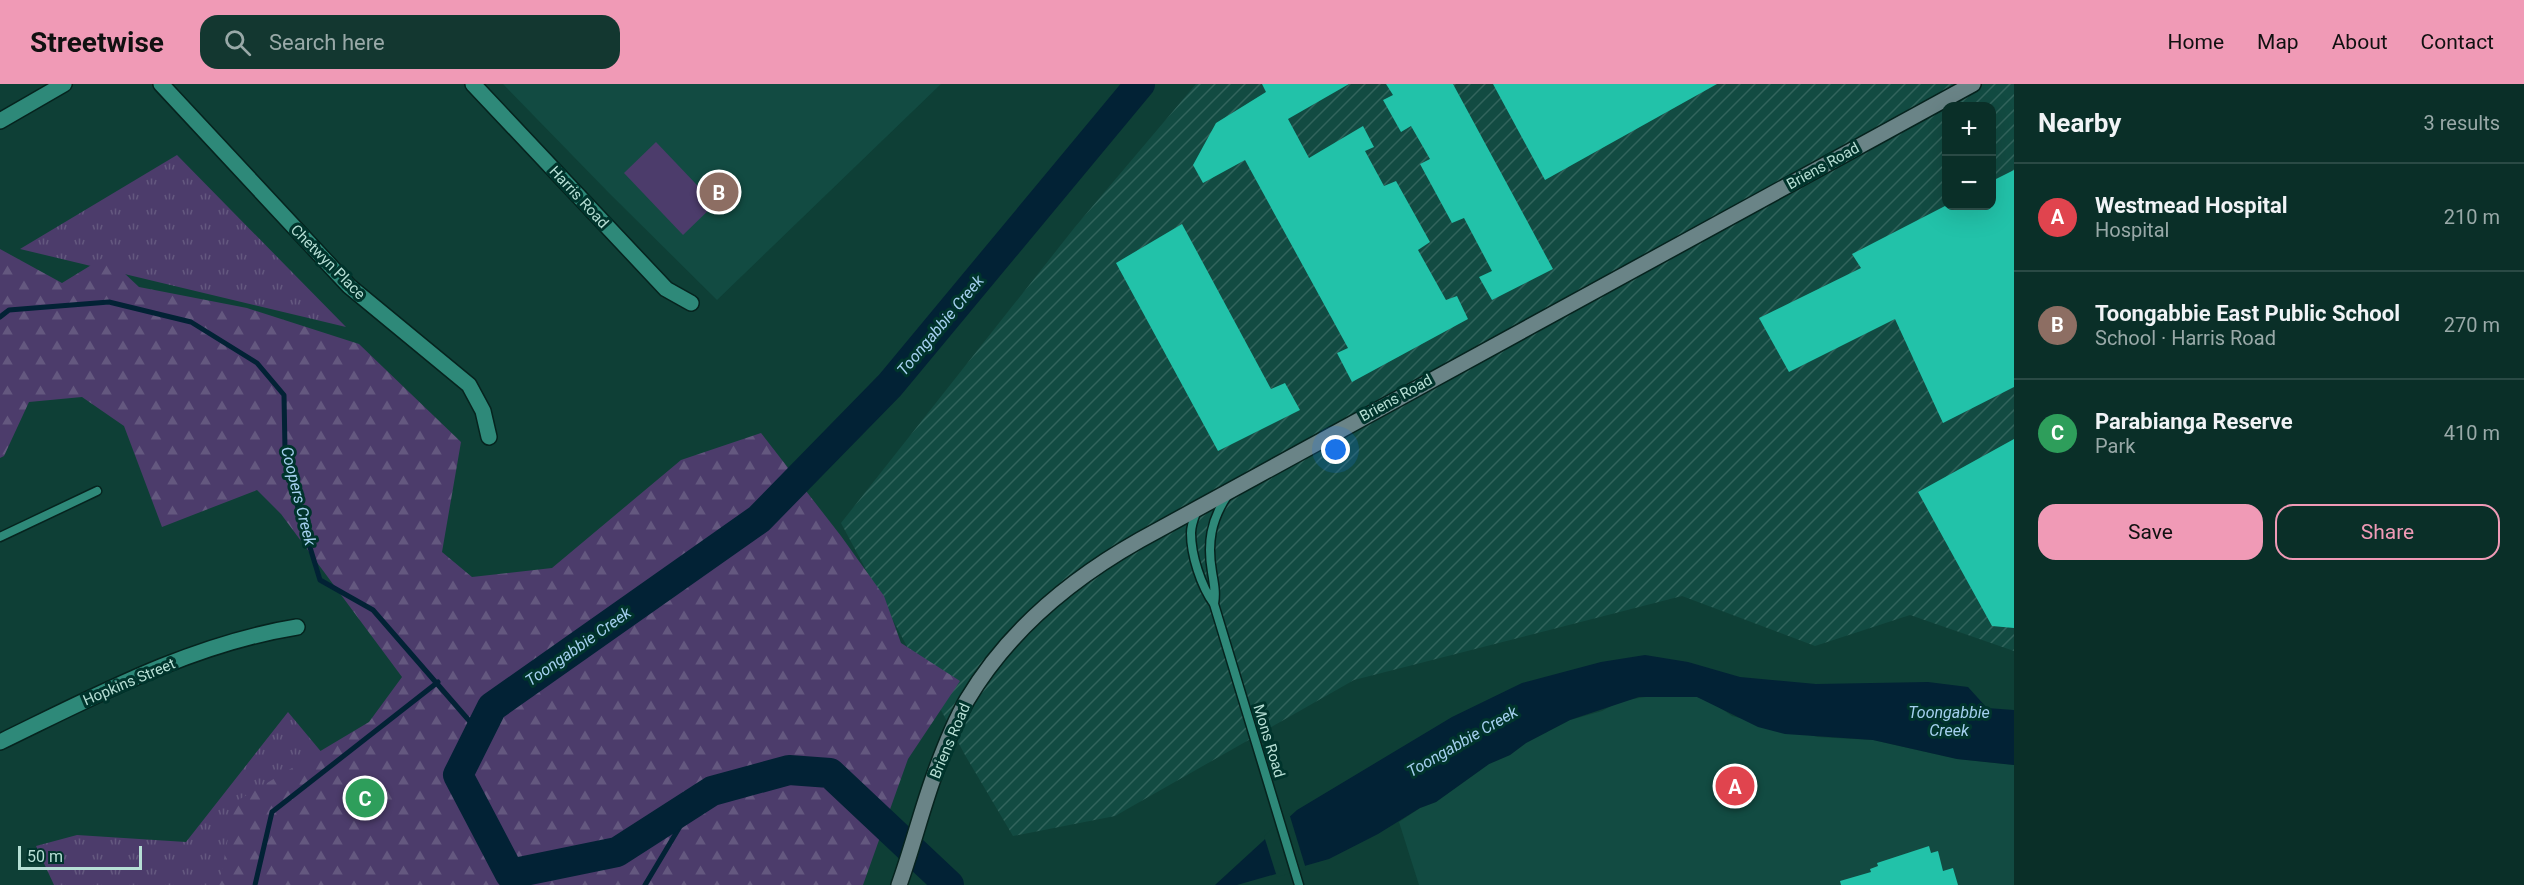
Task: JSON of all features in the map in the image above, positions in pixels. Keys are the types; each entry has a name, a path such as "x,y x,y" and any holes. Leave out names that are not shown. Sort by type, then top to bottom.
{"street":[{"path":"0,121 64,84"},
{"name":"Chetwyn Place","path":"161,84 349,286 469,385 483,411 489,437"},
{"name":"Harris Road","path":"473,84 666,289 691,303"},
{"name":"Briens Road","path":"899,885 935,774 966,701 1005,645 1058,594 1113,555 1973,84"},
{"name":"Hopkins Street","path":"0,742 148,671 264,632 297,627"}],"lane":[{"name":"Mons Road","path":"1214,604 1216,587 1212,573 1210,533 1216,515 1231,490"},
{"path":"0,537 97,491"},
{"name":"Mons Road","path":"1197,509 1191,533 1193,549 1206,593 1214,604 1299,885"}],"shaded area":[{"path":"503,84 941,84 717,300"},
{"path":"1196,84 2014,84 2014,651 1910,615 1815,646 1682,596 1354,680 1115,816 1013,836 965,755 841,523 1075,227"},
{"path":"1658,695 1697,697 1715,704 1732,716 1818,737 1873,740 1957,759 2014,765 2014,885 1419,885 1399,822 1420,808 1436,802 1489,764 1510,755 1526,743 1570,720 1602,711 1620,701"}],"green space":[{"path":"656,142 715,204 683,235 624,173"},
{"path":"177,155 346,327 20,249"},
{"path":"0,249 62,283 106,256 139,287 247,308 359,344 461,442 442,552 472,577 552,568 681,460 761,433 841,536 884,596 901,643 960,681 908,759 863,885 219,885 235,802 369,722 402,677 281,514 257,490 162,527 124,426 82,397 29,402 4,456 0,458"},
{"path":"288,712 328,760 572,885 54,885 36,846 77,835 186,842"}],"water":[{"name":"Toongabbie Creek","path":"1645,655 1688,662 1740,677 1816,684 1928,682 1968,687 1987,708 2014,710 2014,765 1957,759 1873,740 1785,734 1758,727 1697,697 1639,697 1570,720 1526,743 1510,755 1489,764 1436,802 1420,808 1378,834 1329,859 1237,885 1215,885 1297,810 1452,717 1522,683 1601,662"}],"pier":[{"path":"1289,813 1306,869 1277,877 1264,836"}],"building":[{"path":"1262,84 1349,84 1288,119 1309,158 1363,126 1374,147 1365,151 1384,186 1396,181 1430,242 1418,250 1446,300 1457,296 1468,319 1352,382 1337,353 1348,348 1245,160 1203,183 1193,165 1216,123 1266,92"},
{"path":"1386,84 1453,84 1553,269 1492,300 1479,277 1492,271 1464,218 1452,223 1420,164 1430,159 1411,126 1401,132 1383,100 1393,95"},
{"path":"1493,84 1717,84 1545,180"},
{"path":"2014,170 2014,387 1943,423 1895,319 1789,372 1759,318 1861,268 1852,254 1942,208 1942,210 1996,210 1996,179"},
{"path":"1182,224 1271,389 1285,383 1300,410 1218,451 1116,263"},
{"path":"2014,439 2014,628 1992,626 1918,492"},
{"path":"1929,846 1931,853 1938,851 1943,871 1953,868 1958,885 1841,885 1840,881 1871,872 1870,869 1878,866 1877,863"}],"waterway":[{"name":"Toongabbie Creek","path":"949,885 830,773 789,770 712,791 617,852 510,874 458,775 492,707 759,519 890,385 1140,84"},
{"name":"Coopers Creek","path":"0,317 9,310 109,302 191,322 257,363 284,395 285,450 298,508 320,580 373,610 479,732"},
{"path":"255,885 272,812 438,682"},
{"path":"645,885 694,803"}],"place":[{"name":"Toongabbie East Public School","path":"719,192"},
{"name":"Westmead Hospital","path":"1735,786"},
{"name":"Parabianga Reserve","path":"365,798"}]}
